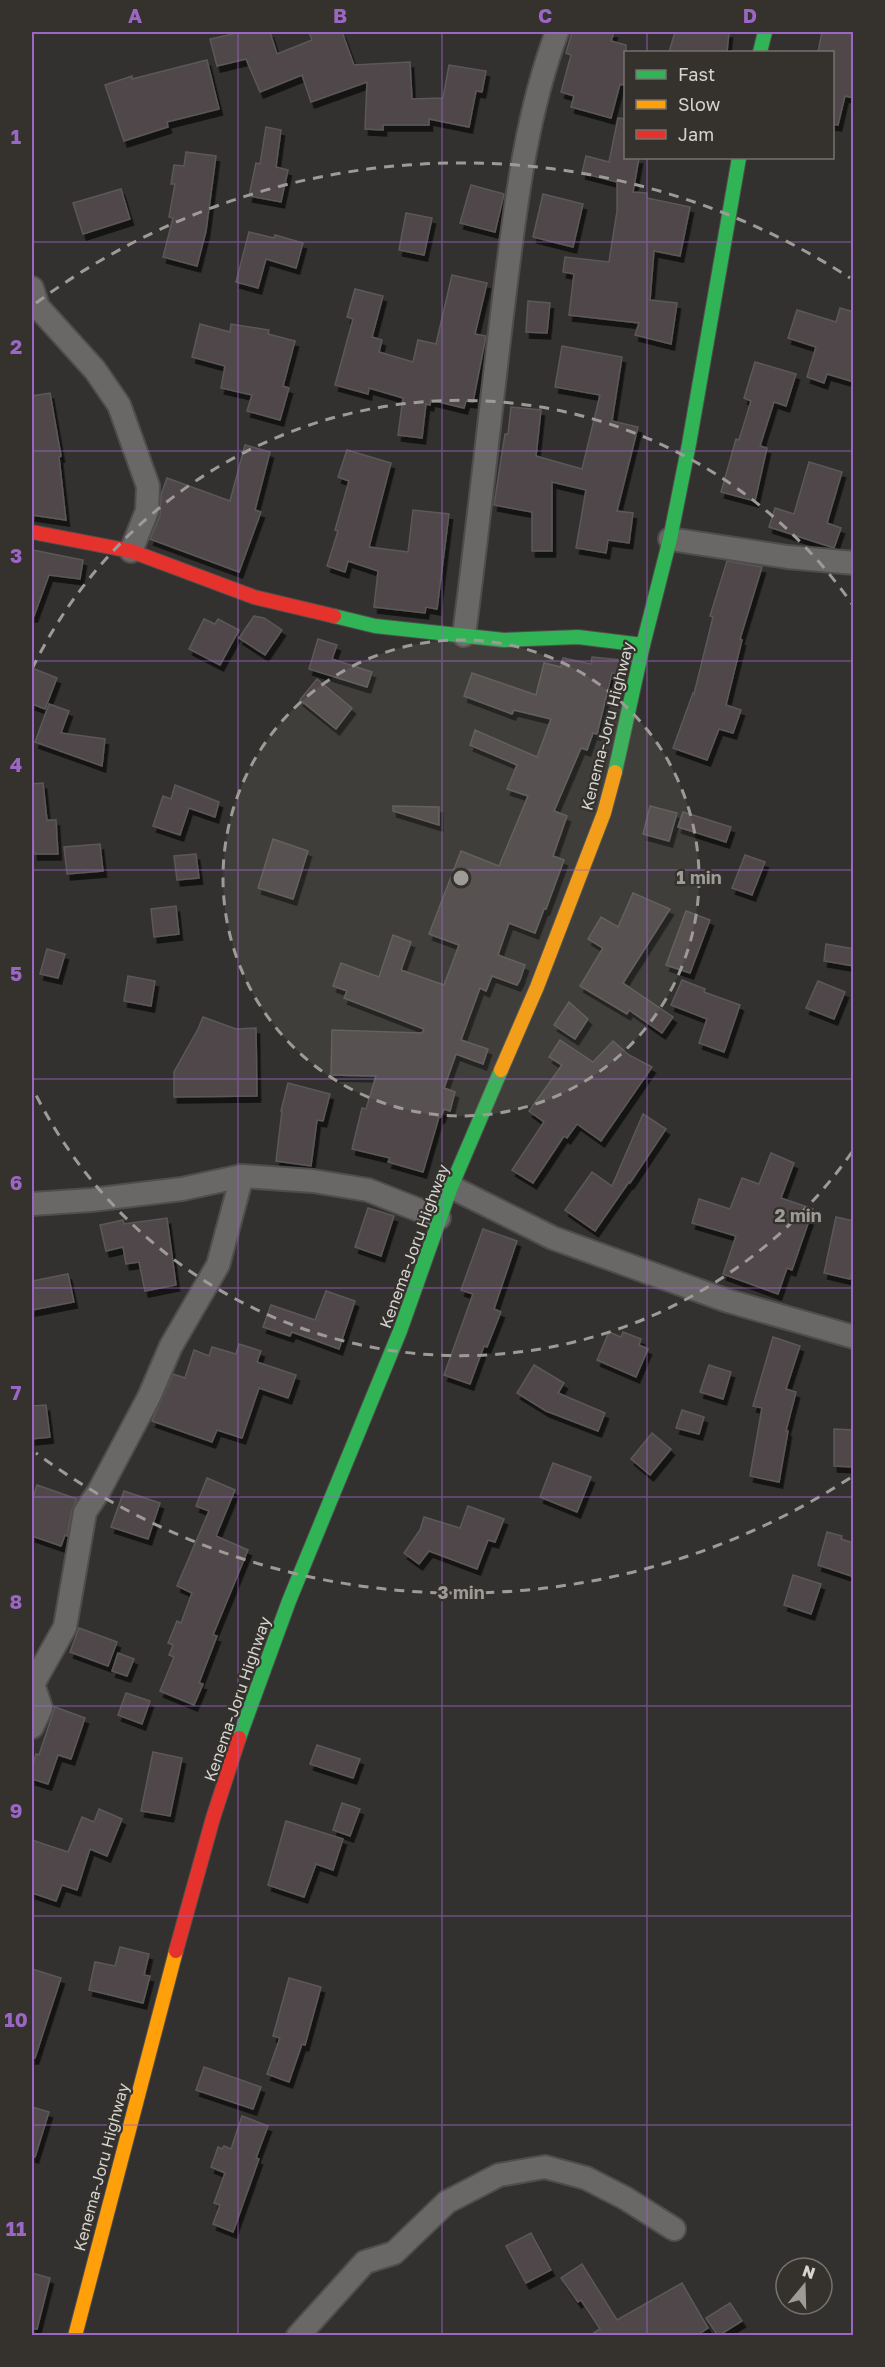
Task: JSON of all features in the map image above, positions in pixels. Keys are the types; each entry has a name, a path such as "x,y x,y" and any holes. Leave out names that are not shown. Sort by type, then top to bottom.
{"main road":[{"path":"760,51 765,32"},
{"name":"Kenema-Joru Highway","path":"75,2336 171,1969 213,1818 244,1719 289,1601 400,1331 439,1218 537,987 604,813 670,539 739,159"},
{"path":"32,532 131,551 283,606 375,626 504,640 578,638 643,645"}],"street":[{"path":"464,635 491,402 525,142 548,54 557,32"},
{"path":"32,288 38,307 95,370 119,405 148,486 147,511 131,551"},
{"path":"670,539 788,557 854,563"},
{"path":"32,1204 92,1200 182,1189 242,1176 313,1180 368,1190 439,1218"},
{"path":"32,1727 41,1708 33,1684 65,1627 85,1512 99,1491 149,1397 171,1346 218,1265 242,1176"},
{"path":"452,1187 553,1238 725,1300 854,1337"},
{"path":"298,2336 365,2262 394,2253 447,2202 499,2175 545,2167 586,2178 625,2198 674,2229"}],"building":[{"path":"242,32 270,32 277,54 312,40 309,32 342,32 354,65 410,62 412,99 443,98 449,65 486,71 482,92 476,91 469,127 429,119 429,125 383,125 383,130 365,129 367,82 311,102 302,75 260,92 246,59 217,66 210,39"},
{"path":"572,32 614,32 611,41 626,45 624,82 623,85 620,84 611,118 571,107 574,96 561,92 571,55 566,53"},
{"path":"675,32 729,32 727,51 669,51"},
{"path":"822,32 854,32 854,98 845,96 838,125 834,124 834,51 818,51"},
{"path":"207,60 219,109 167,122 168,127 124,141 105,85 132,76 132,79"},
{"path":"618,118 624,119 624,159 639,159 633,192 647,193 647,198 690,207 680,256 654,251 650,300 677,303 671,344 635,335 639,323 569,315 574,274 563,272 565,257 609,262 617,211 617,182 582,173 586,156 609,162"},
{"path":"266,127 281,130 276,167 288,170 281,202 249,196 256,163 260,164"},
{"path":"186,152 216,156 206,231 197,266 163,257 173,218 169,217 175,184 171,184 174,165 184,166"},
{"path":"471,185 504,194 495,232 460,223"},
{"path":"121,189 130,219 83,234 73,203"},
{"path":"543,194 583,204 573,247 533,237"},
{"path":"406,213 432,218 424,255 399,250"},
{"path":"249,232 274,238 275,235 303,243 296,268 266,259 258,288 236,282"},
{"path":"452,275 487,283 475,334 486,336 473,402 466,401 464,408 431,400 430,405 426,404 422,438 398,435 403,398 369,388 368,394 335,385 353,319 347,317 355,289 383,296 372,337 382,340 379,352 413,362 418,340 436,344"},
{"path":"528,301 550,303 547,333 526,332"},
{"path":"840,308 854,312 854,382 827,374 824,383 807,377 816,347 788,338 797,310 836,322"},
{"path":"200,324 230,332 231,324 269,330 268,334 295,341 283,386 289,388 280,420 247,411 252,395 221,388 225,366 192,357"},
{"path":"562,346 622,357 612,421 638,427 617,511 633,513 629,543 608,540 606,553 576,548 586,490 552,482 552,551 532,551 532,512 494,505 511,407 541,410 536,456 582,469 600,395 555,387"},
{"path":"755,362 796,374 786,406 774,402 760,446 767,448 755,501 721,492 736,439 739,440 751,401 744,398"},
{"path":"50,393 61,456 59,457 66,520 32,515 32,396"},
{"path":"245,445 270,452 255,510 261,512 239,572 150,539 160,516 161,495 167,478 230,501"},
{"path":"347,450 391,463 369,547 408,552 413,510 449,514 437,609 426,607 425,613 374,607 378,571 348,561 345,572 327,566 338,531 335,530 349,481 338,477"},
{"path":"809,462 842,472 827,523 841,528 834,548 769,527 775,508 794,514"},
{"path":"33,550 83,560 80,579 49,575 34,616 32,616"},
{"path":"727,561 762,567 740,639 742,640 726,705 741,710 733,733 719,729 707,760 673,748 694,694 713,617 710,616"},
{"path":"254,616 264,618 282,630 265,655 239,638"},
{"path":"204,619 215,624 218,619 239,630 220,665 189,649"},
{"path":"318,639 337,645 332,659 372,672 367,687 309,669"},
{"path":"592,657 620,660 618,674 612,673 597,734 593,733 587,750 581,748 554,811 567,816 553,856 564,860 546,909 544,909 535,933 509,923 498,955 525,965 520,980 517,985 492,976 486,991 480,988 461,1040 488,1049 483,1064 456,1054 444,1088 455,1092 450,1111 444,1109 439,1117 423,1172 388,1162 390,1158 352,1149 362,1108 366,1109 376,1076 331,1075 332,1030 422,1033 424,1029 344,998 347,991 333,986 341,963 379,977 393,935 411,942 401,970 444,985 459,945 429,934 461,851 499,866 528,796 507,789 517,765 470,745 475,730 537,757 551,719 514,710 512,714 464,696 472,673 536,695 544,663 561,667 563,658 591,664"},
{"path":"32,668 57,678 45,709 32,704"},
{"path":"317,679 352,708 336,729 300,700"},
{"path":"49,704 69,711 61,733 105,739 102,766 35,742"},
{"path":"43,783 47,820 56,820 58,854 34,854 32,784"},
{"path":"175,785 219,802 215,817 189,808 180,835 153,826 163,796 171,799"},
{"path":"393,806 439,807 439,825 393,811"},
{"path":"650,806 677,813 669,841 643,834"},
{"path":"683,812 731,827 726,842 678,827"},
{"path":"273,839 308,851 293,899 258,888"},
{"path":"100,844 103,871 67,874 64,847"},
{"path":"196,854 199,878 177,880 174,856"},
{"path":"745,855 765,862 752,895 732,888"},
{"path":"633,893 670,909 623,983 673,1017 662,1033 629,1010 627,1014 580,986 603,948 588,939 601,917 618,927"},
{"path":"176,906 179,934 154,937 151,909"},
{"path":"686,911 710,920 690,973 666,965"},
{"path":"826,944 854,949 854,966 824,961"},
{"path":"47,949 65,954 58,978 40,974"},
{"path":"128,976 155,981 151,1006 124,1001"},
{"path":"682,980 705,989 704,992 740,1005 724,1052 699,1043 707,1019 671,1005"},
{"path":"818,981 845,992 834,1019 806,1008"},
{"path":"569,1002 588,1019 575,1039 554,1025"},
{"path":"203,1017 236,1029 256,1028 257,1096 174,1097 174,1072"},
{"path":"560,1040 593,1062 613,1041 629,1055 652,1067 601,1141 577,1124 567,1138 564,1136 533,1183 512,1170 544,1122 529,1111 562,1065 549,1057"},
{"path":"288,1083 330,1094 323,1121 317,1120 311,1166 276,1161 281,1111"},
{"path":"643,1114 666,1129 595,1231 565,1210 592,1172 612,1186"},
{"path":"771,1153 794,1163 781,1198 813,1209 792,1270 787,1268 778,1294 723,1274 736,1236 692,1223 699,1199 730,1209 742,1178 759,1184"},
{"path":"368,1208 394,1216 381,1256 355,1247"},
{"path":"836,1217 854,1221 854,1261 850,1279 824,1273"},
{"path":"167,1218 176,1285 145,1291 139,1262 126,1264 123,1247 106,1251 100,1225 123,1220 124,1224"},
{"path":"483,1229 517,1241 494,1309 501,1312 487,1347 484,1346 470,1384 444,1375 473,1294 461,1290"},
{"path":"68,1274 74,1302 32,1310 32,1281"},
{"path":"326,1291 355,1301 339,1349 292,1332 290,1336 263,1327 271,1305 315,1320"},
{"path":"609,1332 621,1337 623,1332 641,1339 639,1345 648,1349 636,1377 597,1360"},
{"path":"773,1337 800,1346 786,1389 796,1392 786,1431 788,1431 779,1482 750,1476 762,1408 753,1406"},
{"path":"239,1344 261,1351 257,1362 296,1375 288,1398 259,1388 242,1438 217,1430 212,1442 152,1421 173,1374 185,1378 194,1350 209,1356 212,1347 236,1354"},
{"path":"534,1365 564,1383 558,1393 605,1413 598,1431 546,1411 517,1393"},
{"path":"709,1365 731,1372 723,1399 700,1392"},
{"path":"46,1405 50,1437 32,1439 32,1406"},
{"path":"682,1410 704,1417 699,1434 676,1428"},
{"path":"834,1429 854,1430 854,1467 834,1466"},
{"path":"652,1433 671,1449 650,1475 631,1459"},
{"path":"553,1463 591,1477 577,1512 540,1497"},
{"path":"207,1478 235,1490 216,1536 248,1550 213,1635 217,1636 199,1683 203,1684 194,1705 160,1691 174,1657 169,1655 173,1645 168,1643 177,1621 181,1623 192,1593 177,1586 209,1511 196,1506"},
{"path":"37,1485 77,1499 72,1510 67,1536 65,1535 61,1546 32,1536 32,1501"},
{"path":"124,1491 160,1503 148,1539 111,1527"},
{"path":"468,1506 504,1519 495,1542 488,1540 477,1569 429,1551 419,1564 404,1553 420,1530 424,1517 460,1528"},
{"path":"827,1532 842,1536 841,1539 854,1543 854,1577 818,1565"},
{"path":"793,1575 821,1584 811,1614 784,1605"},
{"path":"79,1628 117,1642 108,1666 70,1652"},
{"path":"118,1653 134,1659 127,1676 112,1671"},
{"path":"126,1693 150,1701 142,1724 118,1715"},
{"path":"55,1707 85,1718 71,1759 58,1755 48,1784 32,1779 32,1769"},
{"path":"317,1745 360,1759 353,1778 310,1764"},
{"path":"153,1752 182,1758 170,1816 141,1811"},
{"path":"342,1803 360,1809 350,1836 333,1830"},
{"path":"99,1809 122,1819 107,1856 90,1849 77,1890 62,1885 56,1901 32,1893 32,1840 68,1852 82,1817 94,1822"},
{"path":"286,1821 343,1839 333,1870 316,1864 304,1897 268,1885"},
{"path":"120,1947 149,1954 144,1975 150,1976 143,2003 89,1990 95,1962 115,1966"},
{"path":"32,1969 61,1978 35,2058 32,2058"},
{"path":"289,1978 321,1987 305,2045 302,2044 289,2082 267,2074 280,2038 273,2036"},
{"path":"204,2067 261,2087 253,2109 196,2090"},
{"path":"32,2107 49,2112 35,2157 32,2156"},
{"path":"242,2116 268,2126 256,2158 259,2159 233,2232 213,2224 220,2205 214,2203 225,2173 211,2167 218,2147 222,2149 224,2146 231,2149"},
{"path":"531,2233 551,2270 526,2283 506,2246"},
{"path":"582,2264 617,2320 682,2283 708,2328 696,2336 589,2336 600,2329 581,2300 578,2302 561,2278"},
{"path":"32,2273 50,2278 37,2329 32,2328"},
{"path":"730,2303 742,2321 718,2336 706,2318"}],"traffic: fast":[{"path":"760,51 765,32"},
{"path":"615,772 643,645 670,539 739,159"},
{"path":"334,616 375,626 504,640 578,637 643,645"},
{"path":"239,1738 289,1601 400,1331 451,1187 501,1070"}],"traffic: slow":[{"path":"501,1070 537,987 604,813 615,772"},
{"path":"75,2336 176,1951"}],"traffic: jam":[{"path":"32,532 131,551 254,597 334,616"},
{"path":"176,1951 213,1818 239,1738"}]}
